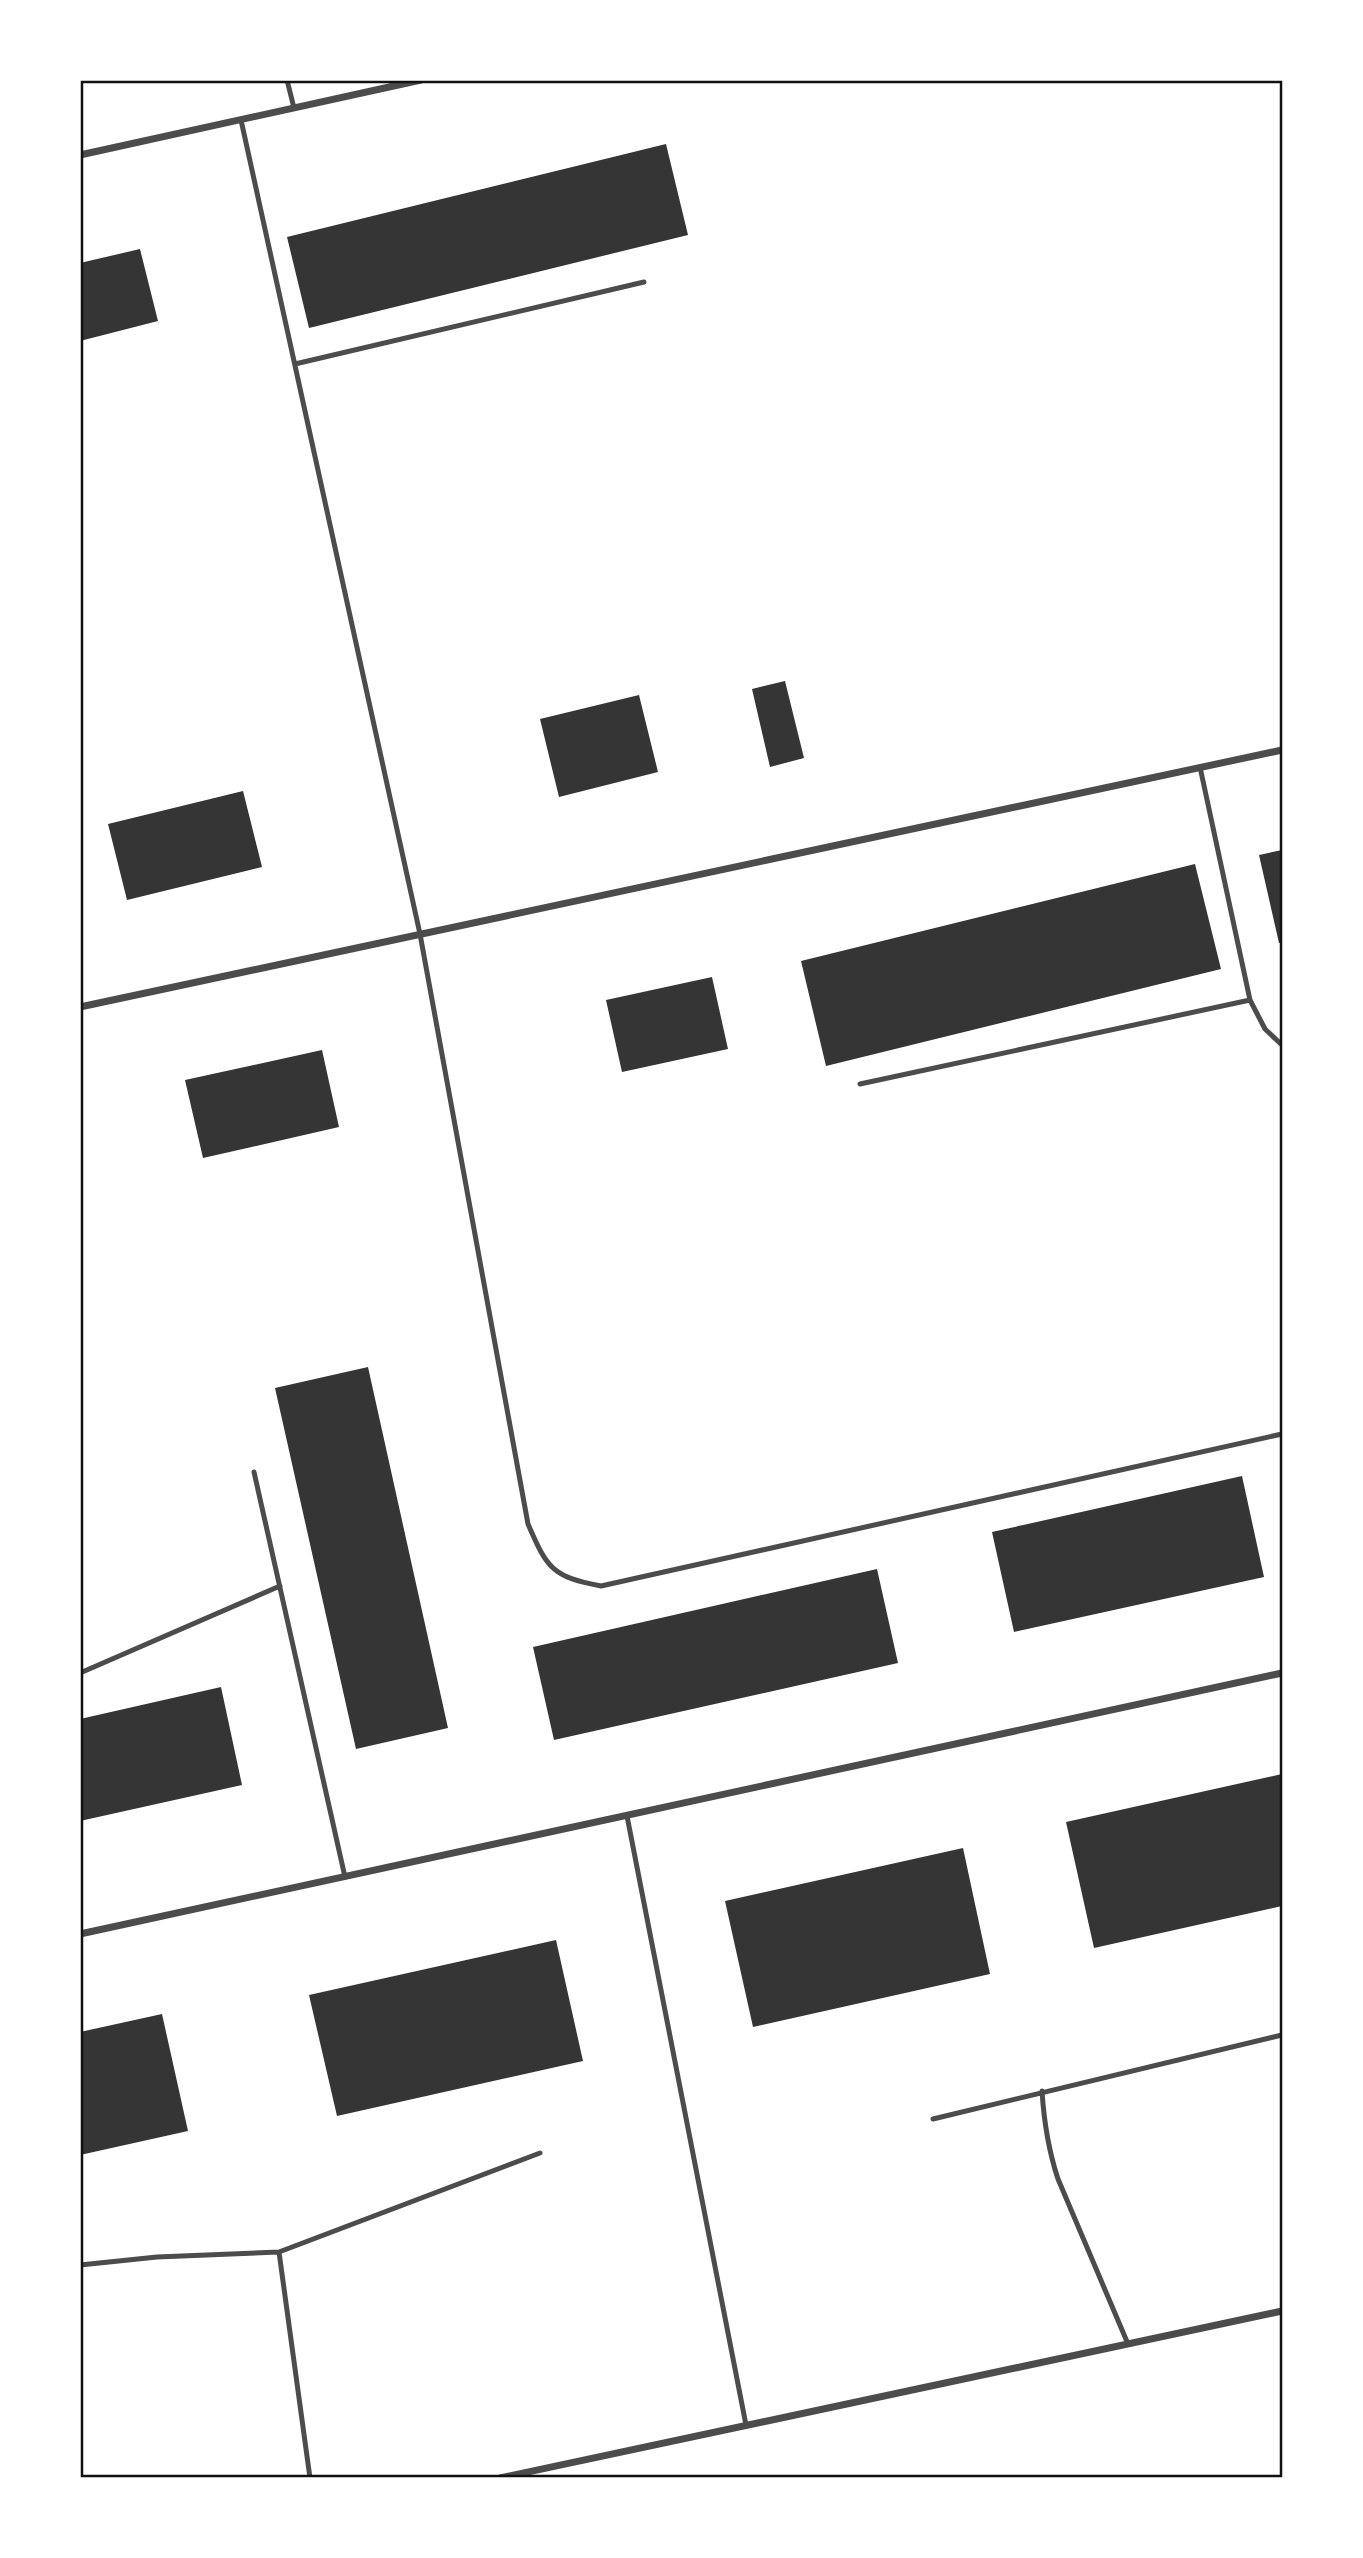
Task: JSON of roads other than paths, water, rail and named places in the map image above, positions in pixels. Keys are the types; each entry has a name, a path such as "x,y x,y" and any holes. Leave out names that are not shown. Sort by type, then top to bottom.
{"street":[{"path":"80,155 421,80"},
{"path":"80,1007 1283,750"},
{"path":"80,1934 1283,1673"},
{"path":"500,2477 1283,2311"}],"lane":[{"path":"287,80 294,108"},
{"path":"241,120 420,934 528,1524 544,1560 571,1580 600,1586 1283,1434"},
{"path":"295,364 644,282"},
{"path":"1200,767 1250,1000 1265,1029 1283,1045"},
{"path":"860,1084 1250,1000"},
{"path":"254,1472 345,1877"},
{"path":"80,1673 280,1586"},
{"path":"627,1816 746,2425"},
{"path":"933,2119 1283,2035"},
{"path":"1042,2091 1049,2151 1058,2179 1128,2344"},
{"path":"80,2265 157,2257 279,2252 540,2153"},
{"path":"279,2252 310,2477"}]}
